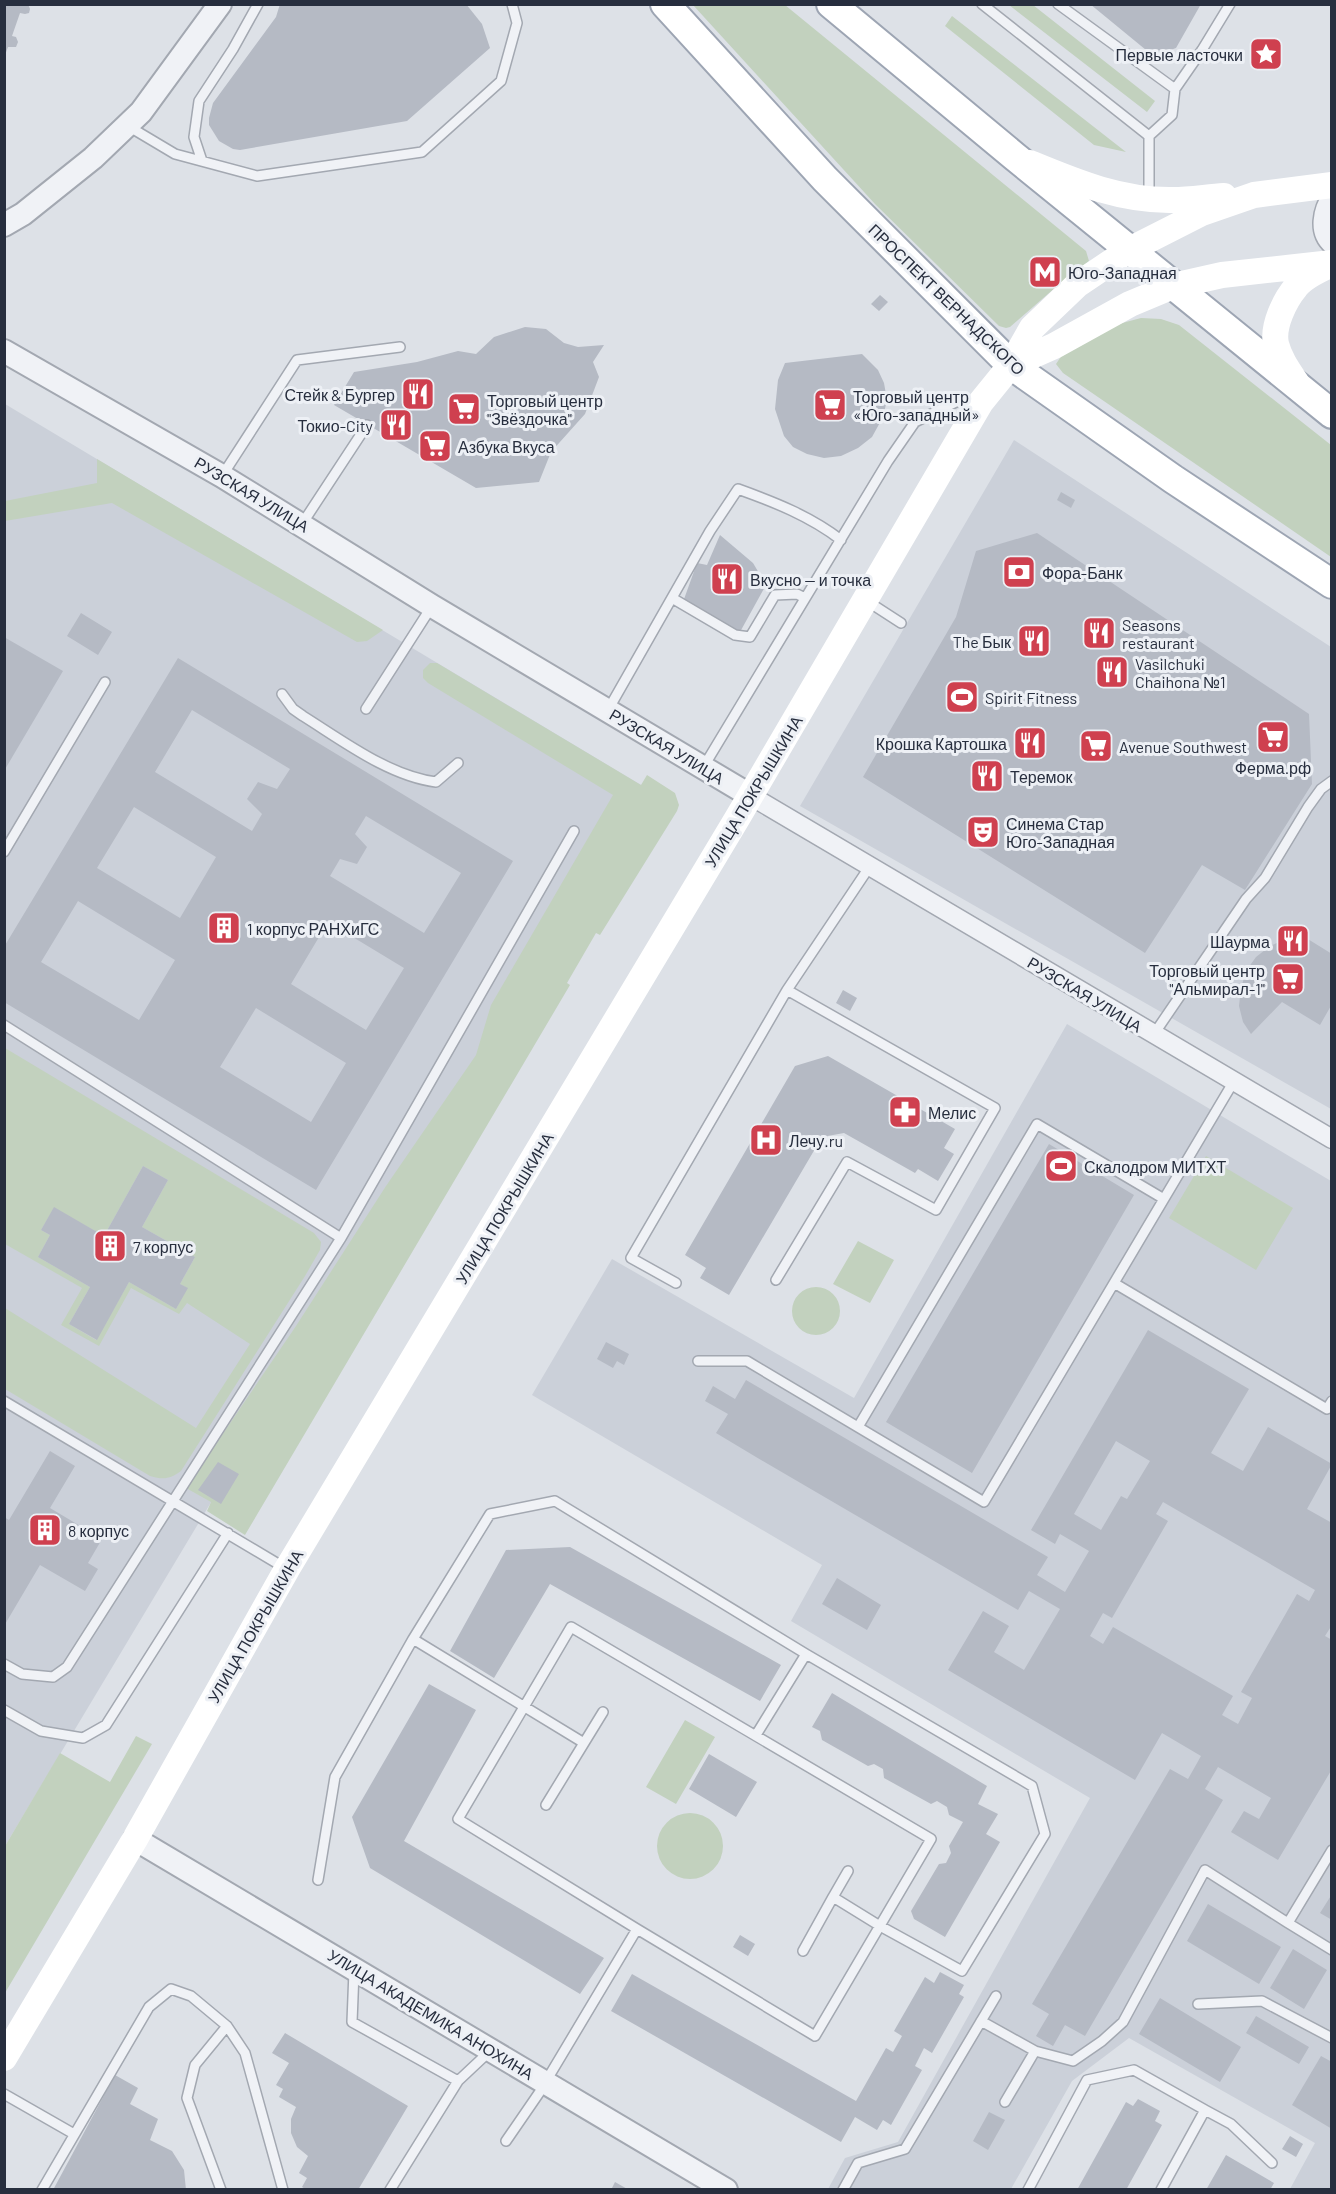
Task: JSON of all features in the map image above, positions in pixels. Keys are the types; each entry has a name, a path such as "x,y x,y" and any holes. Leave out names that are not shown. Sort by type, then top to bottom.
{"main road":[{"name":"ПРОСПЕКТ ВЕРНАДСКОГО","path":"665,4 825,179 1011,365 1144,459 1332,584"},
{"path":"831,4 1332,414"},
{"path":"1014,156 1089,187 1149,199 1174,201 1254,195 1332,185"},
{"name":"УЛИЦА ПОКРЫШКИНА","path":"8,2043 135,1839 287,1569 751,796 981,402 1011,365 1032,328 1077,285 1129,250 1202,213 1254,195"},
{"path":"1011,365 1054,346 1130,304 1173,286 1222,275 1332,263"},
{"path":"1301,390 1281,360 1275,341 1281,312 1297,286 1311,274 1332,263"}],"street":[{"path":"4,225 23,214 93,158 141,112 220,4"},
{"path":"1332,195 1323,214 1326,240 1332,245"},
{"name":"РУЗСКАЯ УЛИЦА","path":"4,351 222,476 432,606 703,768 1332,1139"},
{"name":"УЛИЦА АКАДЕМИКА АНОХИНА","path":"135,1839 726,2190"}],"lane":[{"path":"202,161 194,137 199,101 258,4"},
{"path":"127,125 175,154 257,176 422,152 501,81 517,23 513,4"},
{"path":"982,4 1149,136"},
{"path":"1058,4 1175,89"},
{"path":"1149,199 1149,136 1172,115 1175,89 1230,4"},
{"path":"222,476 297,360 400,347"},
{"path":"703,768 888,461 915,422 956,402 981,402"},
{"path":"302,524 367,425"},
{"path":"608,710 710,531 738,489 779,504 841,540"},
{"path":"672,598 735,635 750,637 776,595 797,594 805,598"},
{"path":"865,599 901,623"},
{"path":"366,709 432,606"},
{"path":"4,852 105,682"},
{"path":"282,694 293,709 303,716 393,771 412,778 436,782 458,763"},
{"path":"1154,1034 1246,899 1266,878 1308,807 1321,789 1332,781"},
{"path":"4,1664 22,1674 53,1677 68,1667 341,1238 574,831"},
{"path":"676,1283 631,1258 787,990 870,866"},
{"path":"776,1280 847,1162 936,1210 995,1108 787,990"},
{"path":"4,1025 341,1238"},
{"path":"698,1361 747,1361 984,1502 1234,1081"},
{"path":"858,1427 1037,1124 1164,1199"},
{"path":"1114,1283 1327,1409 1332,1401"},
{"path":"4,1401 287,1569"},
{"path":"318,1880 335,1778 413,1639 490,1514 555,1501 806,1654 1032,1786 1045,1834 963,1971 833,1898"},
{"path":"4,1710 41,1731 83,1738 106,1725 228,1533"},
{"path":"571,1628 756,1735 931,1839 815,2036 458,1819 571,1628"},
{"path":"413,1639 584,1743"},
{"path":"756,1735 806,1654"},
{"path":"546,1805 603,1712"},
{"path":"1288,1923 1332,1850"},
{"path":"981,2021 1035,2051 1072,2061 1102,2041 1123,2022 1205,1870 1332,1950"},
{"path":"803,1951 848,1871"},
{"path":"506,2141 546,2082 637,1929"},
{"path":"354,1969 352,2022 458,2081"},
{"path":"42,2190 149,2007 171,1989 191,1996 227,2026 245,2053 283,2190"},
{"path":"843,2190 858,2163 905,2149 996,1996"},
{"path":"1198,2004 1262,2001 1332,2038"},
{"path":"221,2190 187,2097 195,2065 227,2026"},
{"path":"390,2190 458,2081 491,2050"},
{"path":"1005,2102 1035,2051"},
{"path":"1028,2190 1087,2080 1134,2070 1231,2124 1272,2163"},
{"path":"4,2094 74,2134"},
{"path":"1161,2190 1205,2110"}],"shaded area":[{"path":"5,404 641,785 5,1846"},
{"path":"1014,440 1331,647 1331,1109 800,806"},
{"path":"1067,1024 1331,1181 1331,2189 1290,2189 1315,2143 1129,2038 1072,2081 1011,2189 828,2189 845,2158 898,2142 1090,1798 791,1621 822,1565 532,1395 612,1259 854,1398"}],"green space":[{"path":"693,5 785,5 1086,251 1089,261 1010,327 999,326 875,204"},
{"path":"1009,5 1033,5 1155,101 1147,112"},
{"path":"952,16 1126,152 1094,145 945,26"},
{"path":"1141,318 1161,319 1179,325 1331,445 1331,557 1063,373 1056,364 1062,355 1111,326"},
{"path":"97,459 383,630 367,641 357,642 112,503 5,521 5,501 97,483"},
{"path":"430,663 437,663 641,785 647,775 675,793 679,805 600,935 596,933 567,983 570,985 245,1535 207,1511 211,1502 186,1488 296,1326 386,1186 476,1055 491,1005 613,795 428,683 423,678 423,670"},
{"path":"5,1048 314,1233 321,1242 320,1250 305,1276 181,1471 163,1478 150,1476 5,1389 5,1308 196,1428 250,1344 187,1303 179,1314 131,1288 99,1346 61,1325 82,1288 5,1244","holes":["143,1166 168,1180 142,1227 195,1257 180,1284 187,1288 176,1309 129,1282 96,1340 69,1324 90,1287 38,1257 50,1235 41,1230 54,1208 104,1236"]},
{"path":"1206,1156 1293,1208 1256,1270 1169,1218"},
{"path":"858,1241 894,1260 870,1303 833,1284"},
{"path":"811,1287 821,1287 833,1294 840,1306 840,1316 833,1328 821,1335 811,1335 796,1324 792,1316 792,1306 803,1291"},
{"path":"685,1720 715,1737 676,1804 646,1787"},
{"path":"136,1736 152,1744 5,1993 5,1846 60,1753 110,1782"},
{"path":"690,1813 703,1816 713,1823 720,1833 723,1846 720,1859 713,1869 703,1876 690,1879 677,1876 667,1869 660,1859 657,1846 660,1833 667,1823 677,1816"}],"building":[{"path":"4,4 28,4 30,9 29,13 20,13 12,36 16,37 18,42 16,47 8,47 5,55"},
{"path":"280,4 466,4 482,24 490,48 407,121 240,150 233,149 219,141 209,125 213,103 276,17"},
{"path":"1090,4 1201,4 1176,48 1162,53 1146,50"},
{"path":"880,295 888,302 879,311 871,304"},
{"name":"Торговый центр \"Звёздочка\"","path":"525,327 546,329 564,343 578,347 604,345 593,362 599,377 585,414 551,452 539,482 476,488 334,405 354,372 417,362 458,351 476,354 494,337"},
{"name":"Торговый центр «Юго-западный»","path":"862,354 878,370 884,383 887,400 883,417 872,437 858,448 841,456 824,458 807,454 793,447 784,436 775,409 778,380 785,363"},
{"path":"1061,492 1075,500 1071,508 1057,500"},
{"name":"Avenue Southwest","path":"1037,533 1309,714 1312,784 1245,890 1202,865 1145,953 863,777 956,617 976,551"},
{"name":"Вкусно — и точка","path":"720,535 753,563 766,585 740,632 683,602 697,563 707,565"},
{"path":"81,613 112,632 98,655 67,636"},
{"path":"4,637 63,671 4,771"},
{"name":"1 корпус РАНХиГС","path":"178,658 513,861 316,1190 4,1002 4,947","holes":["192,710 290,769 277,789 258,782 247,799 262,814 252,831 155,772","134,807 216,857 180,918 97,868","366,816 461,873 424,933 330,876 340,859 357,864 367,847 355,834","78,901 175,960 139,1020 41,962","328,922 404,968 366,1030 291,984","256,1008 346,1063 311,1122 220,1067"]},
{"name":"Торговый центр \"Альмирал-1\"","path":"1303,936 1332,954 1332,1004 1320,1025 1282,1002 1251,1034 1243,1022 1239,1006 1246,971 1256,957 1270,946 1286,939"},
{"path":"843,990 857,998 850,1011 836,1003"},
{"path":"828,1056 955,1129 944,1148 954,1154 938,1181 918,1169 915,1173 844,1133 822,1137 729,1295 700,1278 706,1268 685,1255 795,1066"},
{"path":"1049,1144 1134,1195 972,1473 886,1422"},
{"name":"7 корпус","path":"143,1166 168,1180 142,1227 195,1257 180,1284 188,1288 176,1309 129,1282 97,1340 69,1324 90,1287 38,1257 50,1235 41,1230 54,1207 104,1236"},
{"path":"1148,1330 1249,1389 1211,1453 1243,1471 1268,1427 1332,1464 1307,1509 1332,1523 1332,1625 1325,1636 1332,1640 1332,1769 1278,1860 1231,1832 1244,1811 1259,1819 1271,1798 1218,1767 1205,1789 1223,1800 1085,2036 1065,2025 1053,2046 1036,2036 1049,2014 1032,2004 1170,1769 1188,1779 1201,1756 1162,1733 1135,1780 948,1670 983,1611 1009,1626 994,1652 1024,1670 1060,1609 1029,1591 1018,1610 756,1457 716,1433 728,1414 705,1401 713,1386 735,1399 746,1380 1048,1557 1037,1575 1065,1592 1089,1551 1060,1534 1055,1544 1031,1530","holes":["1116,1441 1150,1461 1127,1499 1121,1496 1101,1530 1074,1514","1163,1502 1315,1590 1309,1601 1297,1594 1241,1692 1252,1698 1238,1724 1222,1715 1233,1696 1113,1627 1103,1644 1090,1636 1103,1613 1112,1618 1168,1521 1156,1514"]},
{"path":"606,1342 629,1354 624,1365 617,1361 613,1368 597,1359"},
{"name":"8 корпус","path":"50,1451 75,1466 50,1508 102,1539 88,1563 98,1569 85,1591 40,1565 4,1626 4,1517 9,1520"},
{"path":"218,1462 239,1474 221,1504 198,1490"},
{"path":"570,1547 781,1665 760,1701 550,1584 494,1678 450,1651 506,1550"},
{"path":"837,1578 881,1605 867,1630 822,1604"},
{"path":"429,1684 476,1710 404,1841 604,1958 580,1994 370,1868 352,1817"},
{"path":"832,1693 987,1786 978,1804 998,1814 986,1834 1000,1842 945,1937 914,1919 911,1911 939,1864 946,1863 951,1853 949,1846 963,1822 949,1815 947,1807 937,1801 931,1804 884,1778 883,1769 874,1764 868,1766 822,1740 820,1731 812,1727"},
{"path":"709,1754 757,1782 736,1817 689,1789"},
{"path":"1332,1894 1332,1920 1320,1913"},
{"path":"1208,1904 1281,1947 1259,1984 1187,1941"},
{"path":"740,1935 755,1944 748,1956 733,1947"},
{"path":"1293,1949 1327,1970 1304,2009 1270,1988"},
{"path":"940,1972 964,1985 959,1994 964,1997 932,2053 924,2048 915,2066 922,2070 891,2125 883,2120 877,2130 855,2117 841,2142 611,2011 632,1974 856,2101 886,2048 893,2052 902,2036 894,2031 925,1977 934,1983"},
{"path":"1160,1998 1241,2047 1220,2082 1139,2034"},
{"path":"1256,2016 1309,2047 1299,2064 1246,2033"},
{"path":"285,2033 408,2106 358,2190 307,2190 302,2187 307,2178 299,2173 308,2156 297,2147 291,2133 291,2119 296,2107 279,2097 283,2089 276,2085 289,2063 272,2053"},
{"path":"1321,2056 1332,2062 1332,2129 1292,2105"},
{"path":"115,2075 138,2088 130,2104 158,2119 150,2140 172,2151 184,2170 186,2190 53,2190"},
{"path":"1138,2099 1160,2111 1155,2121 1162,2125 1126,2190 1077,2190 1126,2102 1133,2106"},
{"path":"989,2112 1005,2120 988,2150 973,2141"},
{"path":"1290,2136 1303,2144 1296,2157 1282,2149"},
{"path":"1226,2155 1274,2183 1270,2190 1206,2190"},
{"path":"615,2182 629,2190 611,2190"}],"place":[{"name":"Первые ласточки","path":"1266,54"},
{"name":"Юго-Западная","path":"1045,272"},
{"name":"Стейк & Бургер","path":"418,394"},
{"name":"Торговый центр «Юго-западный»","path":"830,405"},
{"name":"Торговый центр \"Звёздочка\"","path":"464,409"},
{"name":"Токио-City","path":"396,425"},
{"name":"Азбука Вкуса","path":"435,446"},
{"name":"Фора-Банк","path":"1019,572"},
{"name":"Вкусно — и точка","path":"727,579"},
{"name":"Seasons restaurant","path":"1099,633"},
{"name":"The Бык","path":"1034,641"},
{"name":"Vasilchuki Chaihona №1","path":"1112,672"},
{"name":"Spirit Fitness","path":"962,697"},
{"name":"Ферма.рф","path":"1273,737"},
{"name":"Крошка Картошка","path":"1030,743"},
{"name":"Avenue Southwest","path":"1096,746"},
{"name":"Теремок","path":"987,776"},
{"name":"Синема Стар Юго-Западная","path":"983,832"},
{"name":"1 корпус РАНХиГС","path":"224,928"},
{"name":"Шаурма","path":"1293,941"},
{"name":"Торговый центр \"Альмирал-1\"","path":"1288,979"},
{"name":"Мелис","path":"905,1112"},
{"name":"Лечу.ru","path":"766,1140"},
{"name":"Скалодром МИТХТ","path":"1061,1166"},
{"name":"7 корпус","path":"110,1246"},
{"name":"8 корпус","path":"45,1530"}]}
